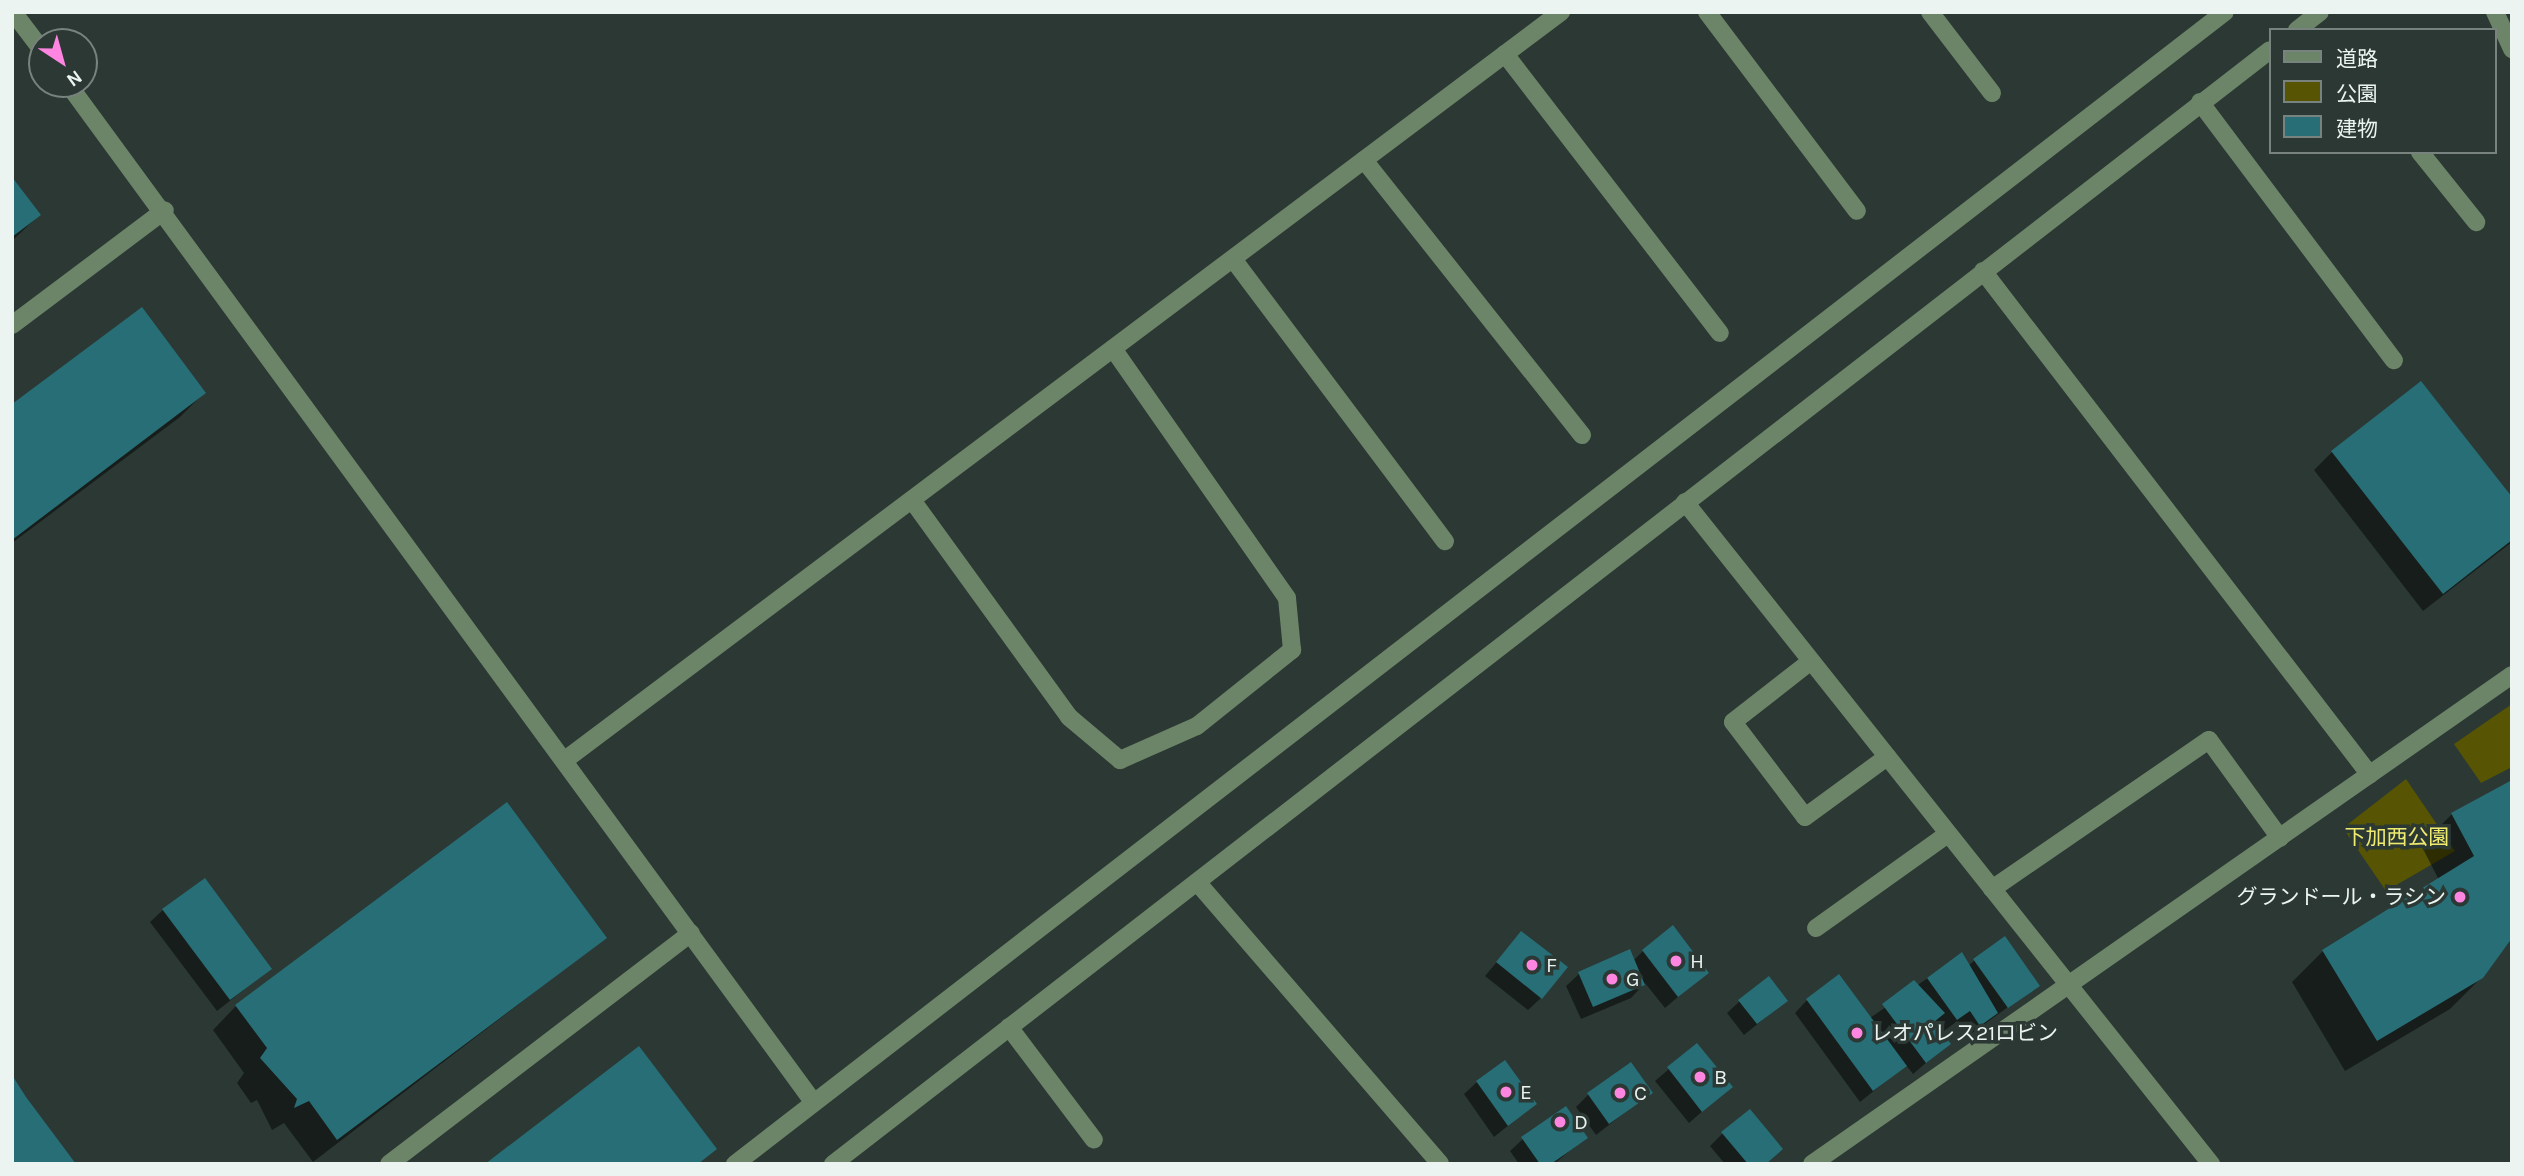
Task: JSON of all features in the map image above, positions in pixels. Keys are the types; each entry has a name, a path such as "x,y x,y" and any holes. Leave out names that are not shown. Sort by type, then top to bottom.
{"street":[{"path":"13,12 28,32"},
{"path":"565,760 1561,12"},
{"path":"1707,12 1857,211"},
{"path":"1930,12 1992,93"},
{"path":"735,1164 812,1100 2225,12"},
{"path":"2495,12 2512,49"},
{"path":"2301,28 2318,20"},
{"path":"833,1164 2268,51"},
{"path":"1505,54 1720,333"},
{"path":"79,98 165,210 812,1100"},
{"path":"2200,102 2395,360"},
{"path":"2422,154 2476,222"},
{"path":"1364,160 1582,435"},
{"path":"12,325 165,210"},
{"path":"1233,259 1445,541"},
{"path":"1983,271 2370,775"},
{"path":"912,500 1069,717 1120,760 1197,726 1292,650 1286,598 1113,349"},
{"path":"1685,502 2211,1164"},
{"path":"1811,661 1733,722 1805,817 1888,757"},
{"path":"1812,1164 2512,675"},
{"path":"1992,889 2209,740 2280,838"},
{"path":"1816,928 1948,834"},
{"path":"1196,882 1440,1164"},
{"path":"388,1164 691,933"},
{"path":"1009,1027 1094,1140"}],"green space":[{"path":"2512,704 2512,767 2481,783 2454,744"},
{"name":"下加西公園","path":"2406,779 2455,851 2386,891 2343,828"}],"building":[{"path":"12,177 41,215 12,237"},
{"path":"142,307 206,393 12,540 12,404"},
{"path":"2421,381 2512,497 2512,540 2443,594 2331,451"},
{"name":"グランドール・ラシン","path":"2512,780 2512,938 2483,978 2377,1041 2322,950 2474,856 2451,813"},
{"path":"507,802 607,938 337,1140 309,1101 294,1108 297,1099 260,1058 267,1048 235,1005"},
{"path":"205,878 272,969 230,1000 162,909"},
{"name":"H","path":"1673,925 1709,973 1678,997 1642,950"},
{"name":"F","path":"1521,931 1568,967 1542,999 1496,962"},
{"path":"2005,936 2040,986 2008,1008 1973,959"},
{"name":"G","path":"1630,949 1645,985 1593,1007 1578,972"},
{"path":"1962,952 1998,1013 1980,1026 1970,1011 1957,1020 1927,978"},
{"name":"レオパレス21ロビン","path":"1839,974 1907,1066 1873,1091 1806,999"},
{"path":"1769,976 1788,1001 1757,1024 1738,1000"},
{"path":"1914,980 1945,1013 1934,1022 1951,1044 1926,1063 1882,1004"},
{"name":"B","path":"1697,1043 1733,1087 1702,1112 1667,1067"},
{"path":"639,1046 717,1149 698,1164 485,1164"},
{"name":"E","path":"1505,1060 1537,1104 1508,1126 1476,1081"},
{"name":"C","path":"1631,1062 1653,1093 1609,1124 1587,1093"},
{"path":"12,1075 26,1097 76,1164 12,1164"},
{"name":"D","path":"1566,1106 1588,1138 1551,1164 1540,1164 1521,1137"},
{"path":"1750,1109 1783,1149 1766,1164 1748,1164 1721,1132"}],"place":[{"name":"グランドール・ラシン","path":"2460,897"},
{"name":"H","path":"1676,961"},
{"name":"F","path":"1532,965"},
{"name":"G","path":"1612,979"},
{"name":"レオパレス21ロビン","path":"1857,1033"},
{"name":"B","path":"1700,1077"},
{"name":"E","path":"1506,1092"},
{"name":"C","path":"1620,1093"},
{"name":"D","path":"1560,1122"}]}
